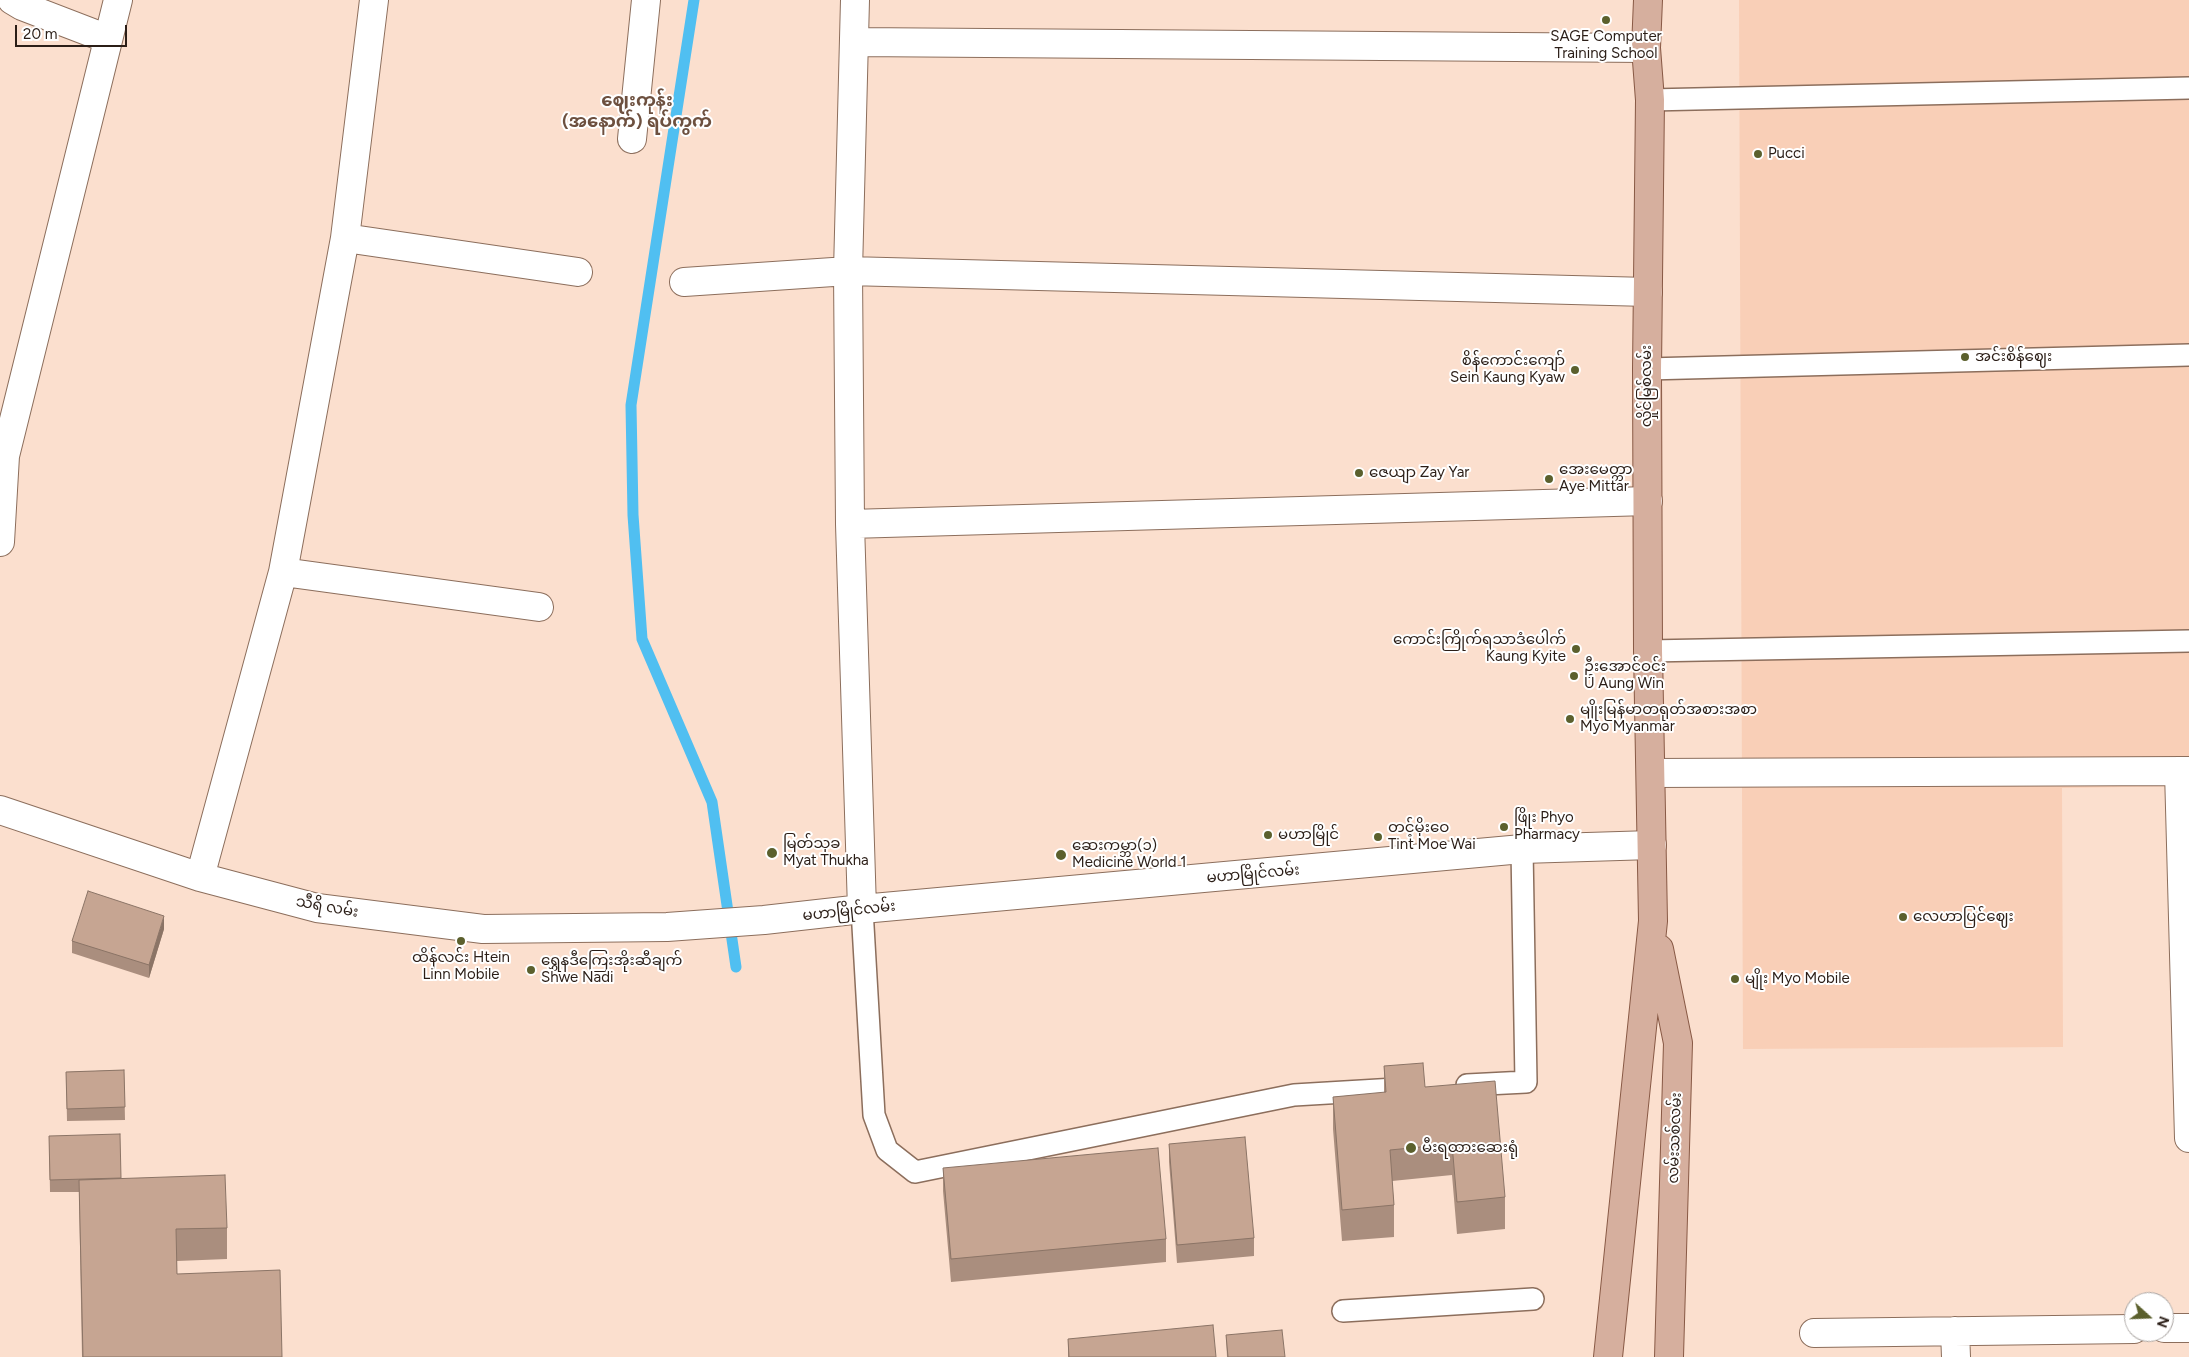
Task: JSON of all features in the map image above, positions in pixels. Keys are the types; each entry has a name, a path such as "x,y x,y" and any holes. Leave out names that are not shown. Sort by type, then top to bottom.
{"main road":[{"name":"လှိုင်မြစ်လမ်း","path":"1648,0 1646,48 1650,100 1647,369 1648,652 1651,773"},
{"name":"လမ်းသစ်လမ်း","path":"1608,1357 1653,921 1651,773"},
{"name":"လမ်းသစ်လမ်း","path":"1653,921 1678,1043 1669,1357"}],"street":[{"path":"12,0 22,6 108,39"},
{"path":"0,542 5,456 118,0"},
{"path":"200,877 283,572 345,238 374,0"},
{"path":"632,139 646,0"},
{"path":"855,0 856,42 848,271 850,524 862,909"},
{"path":"856,42 1646,48"},
{"path":"345,238 578,272"},
{"path":"684,282 848,271 1648,292"},
{"path":"850,524 1648,501"},
{"path":"283,572 539,607"},
{"path":"1651,773 2184,771 2189,1138"},
{"name":"သီရိ လမ်း","path":"0,810 200,877 317,908 483,929 667,927 764,920"},
{"name":"မဟာမြိုင်လမ်း","path":"764,920 862,909 1522,849 1652,845"},
{"path":"2174,1328 2189,1328"},
{"path":"1814,1333 1956,1344 2124,1330"}],"lane":[{"path":"1650,100 2189,88"},
{"path":"1647,369 2189,355"},
{"path":"1648,652 2189,641"},
{"path":"862,909 874,1115 887,1150 915,1172 1294,1095 1526,1082 1522,849"},
{"path":"1343,1311 1533,1299"}],"shaded area":[{"name":"အင်းစိန်ဈေး","path":"1739,0 2189,0 2189,786 2062,788 2063,1047 1743,1049"}],"building":[{"path":"88,891 164,916 149,965 72,941"},
{"path":"1423,1063 1425,1087 1495,1081 1505,1197 1457,1202 1452,1144 1390,1150 1394,1205 1342,1210 1333,1097 1386,1092 1384,1066"},
{"path":"124,1070 125,1107 67,1109 66,1072"},
{"path":"120,1134 121,1178 50,1180 49,1136"},
{"path":"1245,1137 1254,1238 1177,1245 1169,1144"},
{"path":"1158,1148 1166,1239 951,1259 943,1168"},
{"path":"225,1175 227,1228 176,1229 177,1274 280,1270 282,1357 83,1357 79,1180"},
{"path":"1213,1325 1216,1357 1069,1357 1068,1339"},
{"path":"1282,1330 1285,1357 1228,1357 1226,1335"}],"waterway":[{"path":"694,0 631,405 633,515 642,639 712,802 736,967"}],"place":[{"name":"SAGE Computer Training School","path":"1606,20"},
{"name":"Pucci","path":"1758,154"},
{"name":"အင်းစိန်ဈေး","path":"1965,357"},
{"name":"စိန်ကောင်းကျော် Sein Kaung Kyaw","path":"1575,370"},
{"name":"ဇေယျာ Zay Yar","path":"1359,473"},
{"name":"အေးမေတ္တာ Aye Mittar","path":"1549,479"},
{"name":"ကောင်းကြိုက်ရသာဒံပေါက် Kaung Kyite","path":"1576,649"},
{"name":"ဦးအောင်ဝင်း U Aung Win","path":"1574,676"},
{"name":"မျိုးမြန်မာတရုတ်အစားအစာ Myo Myanmar","path":"1570,719"},
{"name":"ဖြိုး Phyo Pharmacy","path":"1504,827"},
{"name":"မဟာမြိုင်","path":"1268,835"},
{"name":"တင့်မိုးဝေ Tint Moe Wai","path":"1378,837"},
{"name":"မြတ်သုခ Myat Thukha","path":"772,853"},
{"name":"ဆေးကမ္ဘာ(၁) Medicine World 1","path":"1061,855"},
{"name":"လေဟာပြင်ဈေး","path":"1903,917"},
{"name":"ထိန်လင်း Htein Linn Mobile","path":"461,941"},
{"name":"ရွှေနဒီကြေးအိုးဆီချက် Shwe Nadi","path":"531,970"},
{"name":"မျိုး Myo Mobile","path":"1735,979"},
{"name":"မီးရထားဆေးရုံ","path":"1411,1148"}],"district":[{"name":"ဈေးကုန်း (အနောက်) ရပ်ကွက်","path":"637,111"}]}
